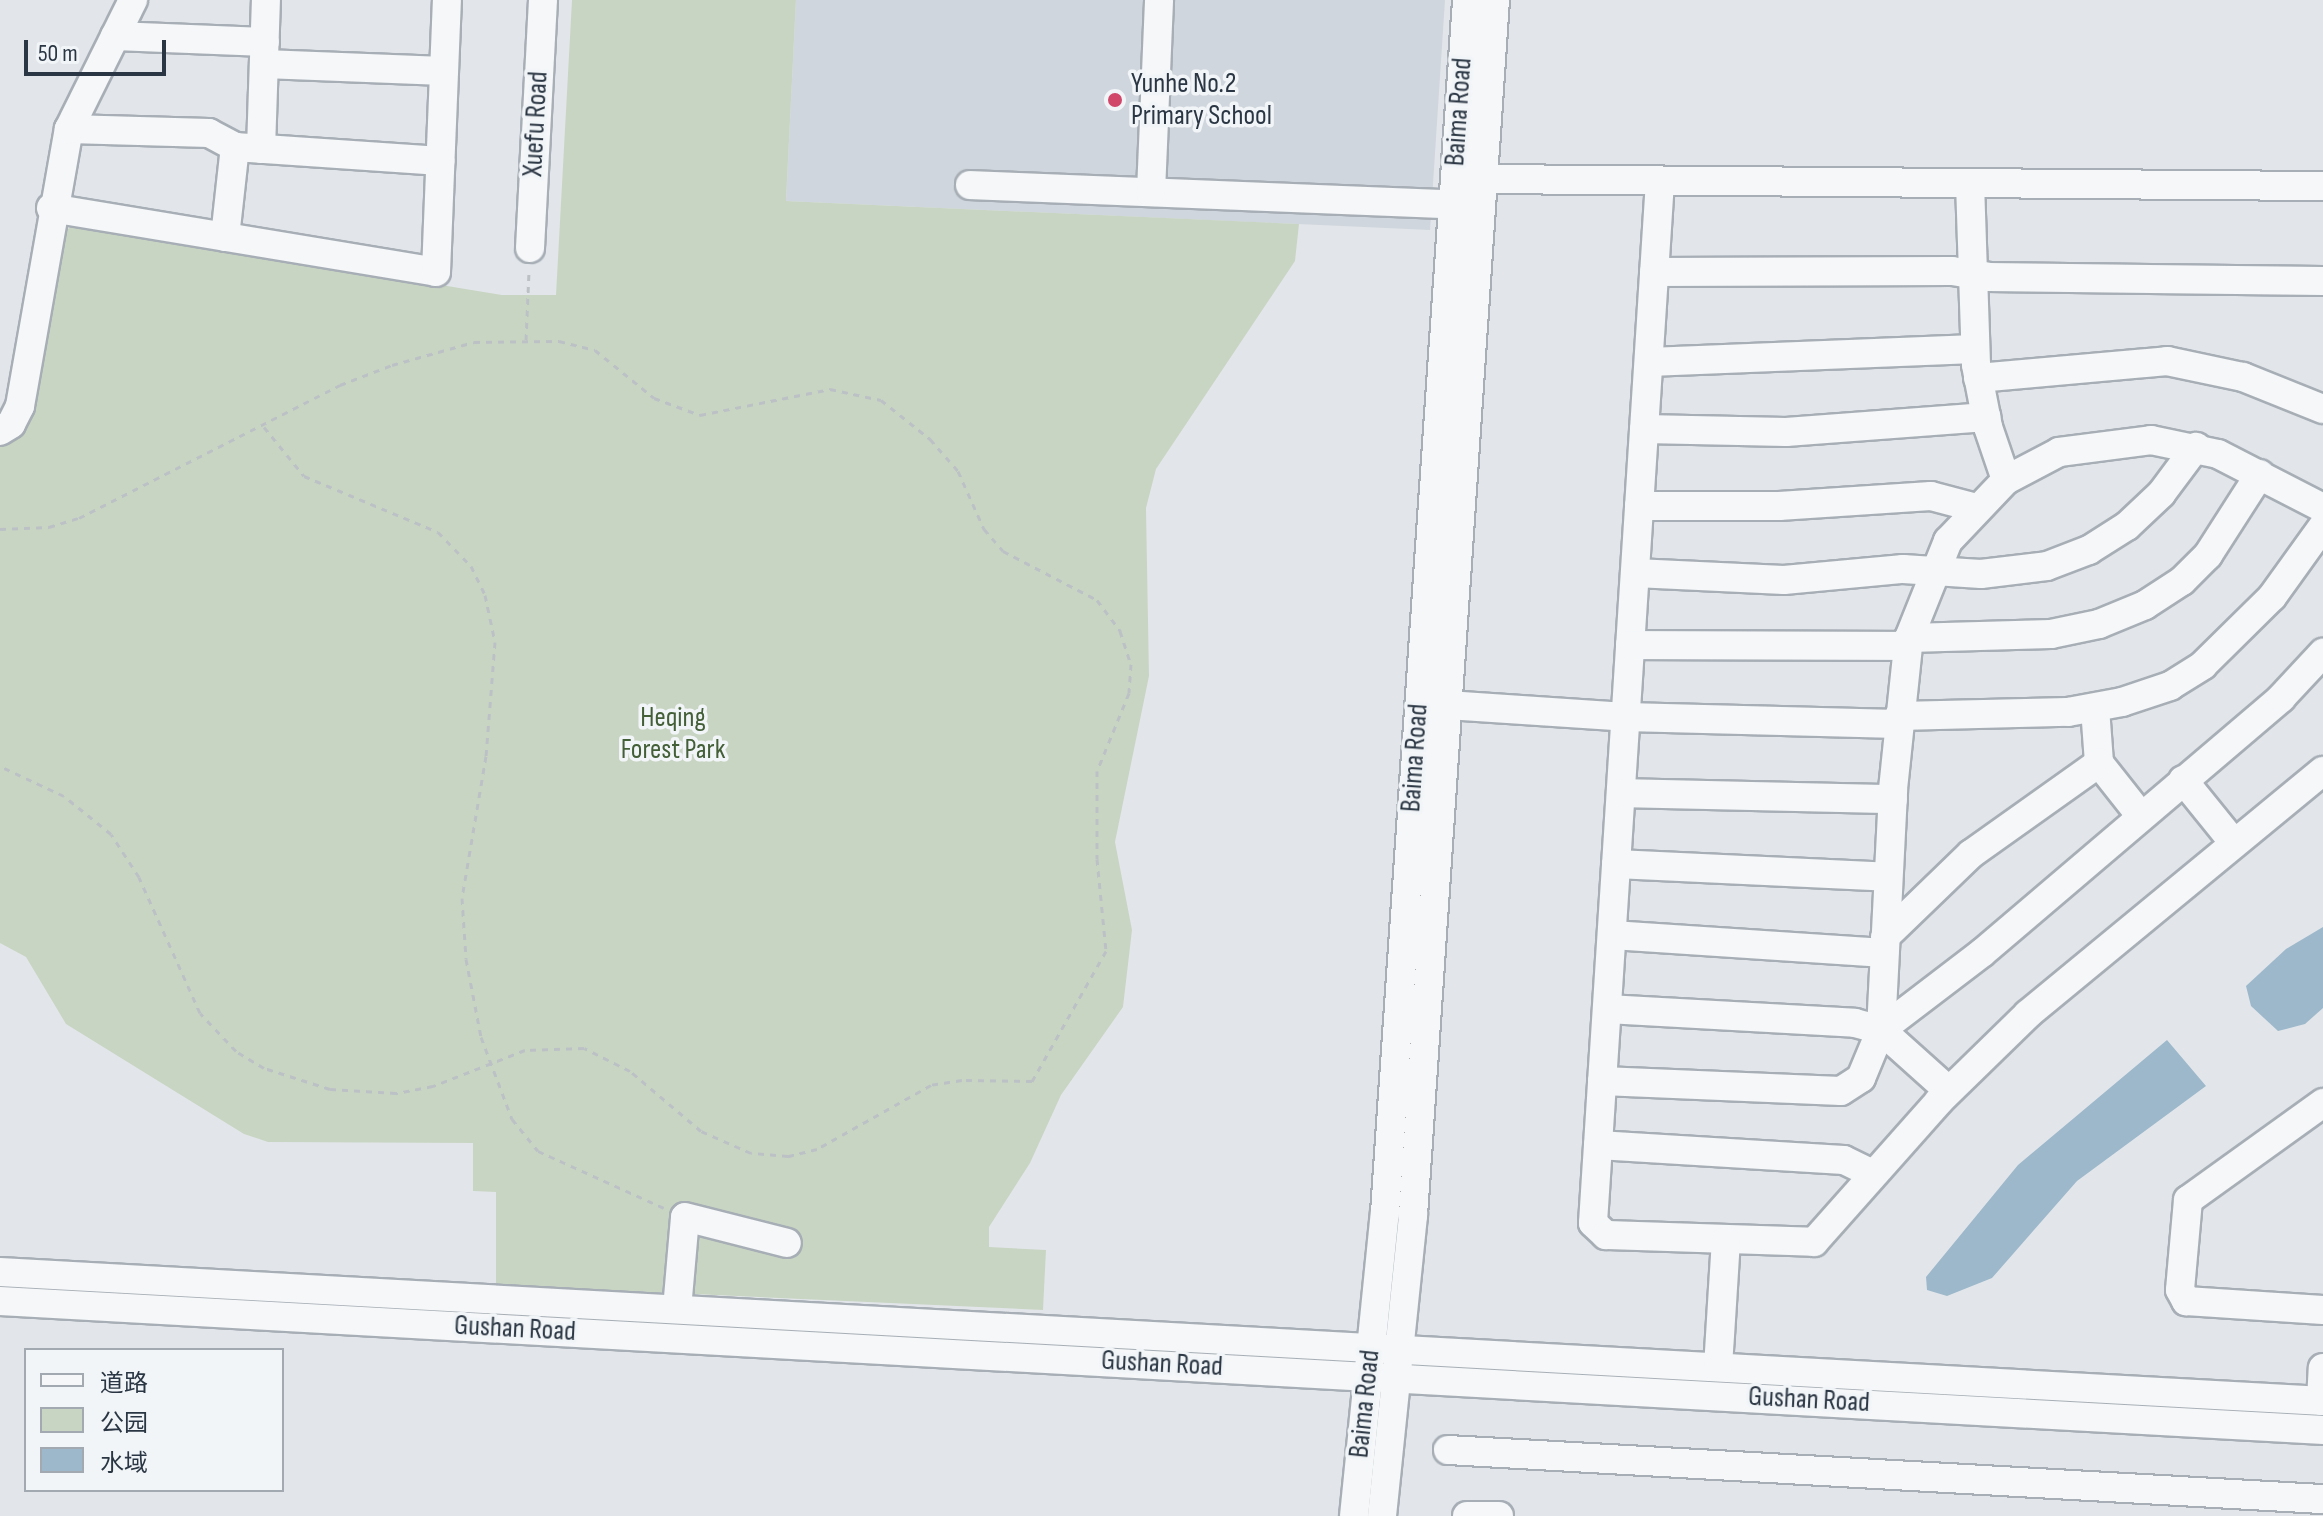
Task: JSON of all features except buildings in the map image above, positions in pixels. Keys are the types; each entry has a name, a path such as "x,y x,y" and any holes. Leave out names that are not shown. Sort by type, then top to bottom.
{"street":[{"path":"0,431 11,424 20,406 51,208 69,129 133,0"},
{"path":"225,237 248,148 264,53 266,0"},
{"path":"51,208 436,272 447,0"},
{"name":"Xuefu Road","path":"530,248 543,0"},
{"path":"1151,192 1159,0"},
{"name":"Baima Road","path":"1382,1516 1382,1376 1371,1347 1385,1213 1467,0"},
{"name":"Baima Road","path":"1354,1516 1382,1376 1399,1349 1495,0"},
{"path":"115,36 444,71"},
{"path":"69,129 209,133 248,148 441,161"},
{"path":"1483,179 2323,186"},
{"path":"1660,181 1593,1223 1606,1235 1814,1242 1949,1091 2028,1014 2323,771"},
{"path":"1970,183 1970,274 1978,378 1986,417 2006,480"},
{"path":"970,185 1453,204"},
{"path":"1654,272 2323,281"},
{"path":"1649,362 1975,349"},
{"path":"1978,378 2167,361 2243,377 2323,409"},
{"path":"1644,429 1786,432 1986,417"},
{"path":"1602,1081 1841,1091 1861,1078 1881,1030 1893,799 1909,642 1933,573 1948,541 1976,508 2006,480 2042,458 2114,442 2151,440 2196,447 2260,474 2323,508"},
{"path":"1635,573 1784,580 1903,569 1933,573 2014,571 2089,550 2145,511 2196,447"},
{"path":"1630,645 1909,642 2051,634 2099,624 2145,605 2182,581 2208,555 2260,474"},
{"path":"1639,506 1779,506 1931,496 1976,508"},
{"path":"1447,705 1626,717 1899,720 2095,708 2158,690 2203,665 2272,597 2323,526"},
{"path":"1881,1030 1983,952 2140,815 2281,698 2323,653"},
{"path":"2095,708 2099,763 2140,815"},
{"path":"1612,935 1884,945 1971,854 2099,763"},
{"path":"2183,780 2234,843"},
{"path":"1621,793 1893,799"},
{"path":"1616,864 1888,877"},
{"path":"1607,1009 1855,1023 1881,1030 1949,1091"},
{"path":"2323,1103 2188,1200 2180,1290 2186,1301 2323,1310"},
{"path":"1598,1145 1844,1160 1873,1174"},
{"path":"677,1309 685,1217 787,1243"},
{"path":"1718,1367 1726,1241"},
{"name":"Gushan Road","path":"0,1272 2322,1401"},
{"name":"Gushan Road","path":"0,1301 2323,1430"},
{"path":"2322,1401 2323,1368"},
{"path":"1448,1450 2323,1499"},
{"path":"1467,1516 1499,1516"}],"path":[{"path":"526,340 530,248"},
{"path":"0,529 49,527 79,518 264,427 340,385 392,365 454,346 526,340 559,341 595,350 654,398 700,415 830,389 881,400 930,439 958,471 984,529 1003,551 1102,606 1127,647 1131,682 1097,771 1097,859 1106,951 1032,1081 962,1080 931,1085 817,1149 776,1156 751,1153 701,1131 630,1071 601,1054 552,1045 433,1086 377,1094 305,1083 250,1060 223,1040 190,997 139,877 111,834 64,796 0,766"},
{"path":"264,427 286,458 315,483 424,525 451,541 485,595 494,657 486,756 462,898 474,1012 512,1119 538,1151 685,1217"}],"shaded area":[{"name":"Yunhe No.2 Primary School","path":"796,0 1445,0 1430,230 786,201"}],"green space":[{"name":"Heqing Forest Park","path":"572,0 796,0 786,201 1299,224 1295,261 1156,469 1146,508 1149,676 1115,842 1132,930 1123,1007 1061,1095 1030,1163 989,1227 989,1247 1046,1250 1043,1310 496,1285 496,1192 473,1191 473,1143 268,1142 244,1134 66,1024 26,957 0,943 0,442 8,443 23,430 60,233 75,225 502,295 556,295"}],"water":[{"path":"2323,927 2323,1008 2305,1024 2278,1031 2251,1006 2246,986 2286,949"},
{"path":"2167,1040 2206,1086 2077,1181 1992,1278 1947,1296 1927,1290 1926,1277 2018,1165"}],"place":[{"name":"Yunhe No.2 Primary School","path":"1115,100"}]}
